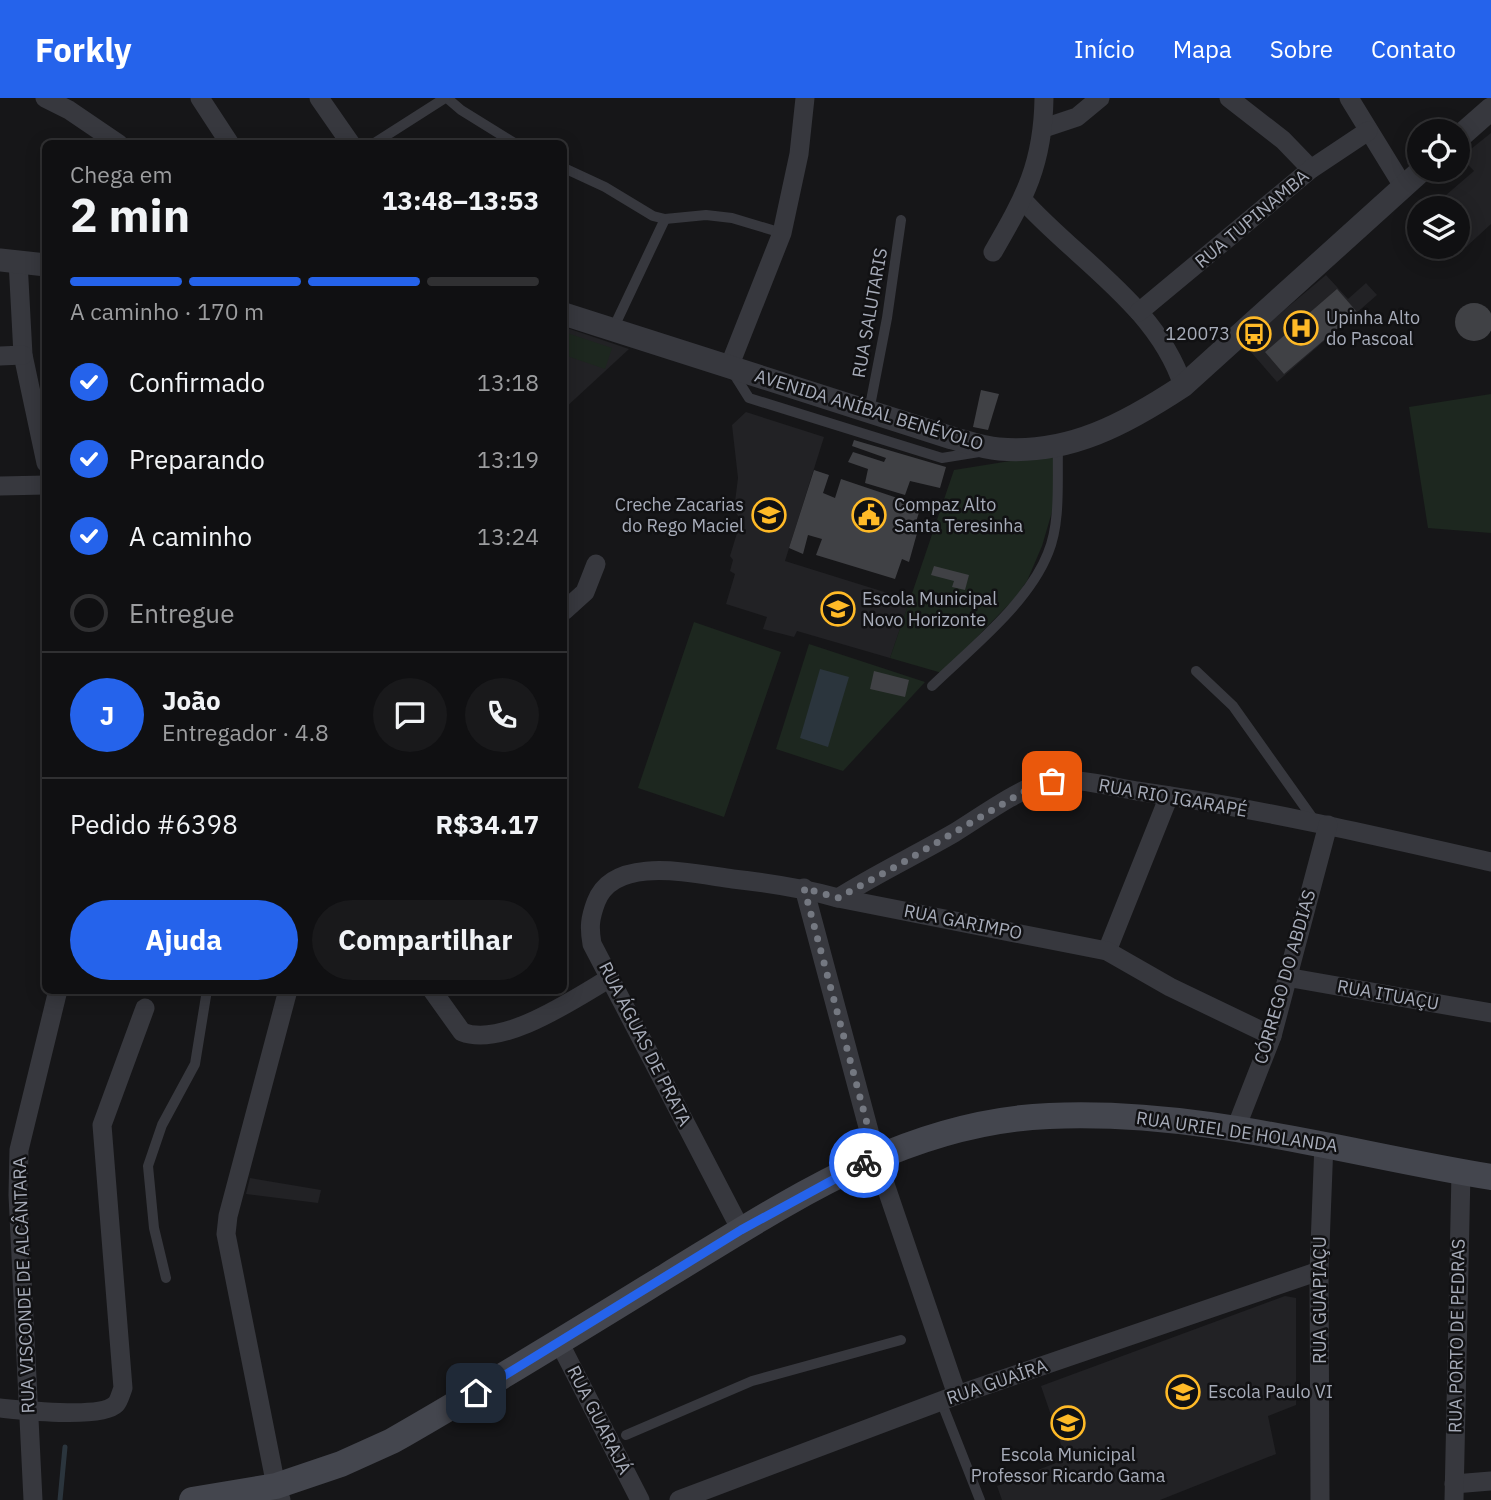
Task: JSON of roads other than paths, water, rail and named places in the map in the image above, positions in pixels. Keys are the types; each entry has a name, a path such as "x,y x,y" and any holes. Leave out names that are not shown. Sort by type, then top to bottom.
{"main road":[{"name":"RUA URIEL DE HOLANDA","path":"192,1500 278,1493 392,1441 476,1393 558,1340 741,1230 880,1169 946,1131 992,1121 1048,1116 1124,1115 1236,1128 1491,1177"}],"street":[{"path":"45,98 69,110 113,140"},
{"path":"200,98 227,140"},
{"path":"319,98 348,140"},
{"path":"729,367 782,233 799,154 805,98"},
{"path":"993,252 1023,200 1038,162 1044,128 1044,98"},
{"path":"1044,128 1077,117 1100,98"},
{"path":"1229,98 1283,141 1311,169"},
{"path":"1349,98 1402,186"},
{"path":"1470,127 1491,109"},
{"name":"RUA TUPINAMBA","path":"1139,312 1311,169 1368,131"},
{"name":"AVENIDA ANÍBAL BENÉVOLO","path":"567,315 996,449 1058,446 1105,432 1183,386 1407,182"},
{"path":"1023,200 1139,312 1176,364 1183,386"},
{"path":"42,264 9,260 23,355 42,444"},
{"path":"0,356 23,355"},
{"path":"0,486 42,485"},
{"path":"567,608 584,592 596,564"},
{"name":"RUA RIO IGARAPÉ","path":"838,898 1039,783 1079,782 1170,796 1322,824 1491,862"},
{"path":"1107,951 1170,796"},
{"name":"CÓRREGO DO ABDIAS","path":"1236,1128 1272,1035 1322,824"},
{"name":"RUA GARIMPO","path":"637,873 659,870 682,872 804,888 838,898 1107,951 1170,986 1272,1035"},
{"name":"RUA ÁGUAS DE PRATA","path":"637,873 619,877 598,897 590,918 592,944 741,1230"},
{"path":"804,888 880,1169 949,1398"},
{"name":"RUA ITUAÇU","path":"1286,977 1491,1013"},
{"path":"435,994 452,1021 462,1032 473,1037 500,1033 539,1018 610,978"},
{"name":"RUA VISCONDE DE ALCÂNTARA","path":"33,1500 18,1195 19,1150 57,994"},
{"path":"278,1493 226,1234 228,1216 284,994"},
{"path":"0,1408 28,1411 103,1411 116,1404 123,1388 102,1125 145,1008"},
{"name":"RUA GUAPIAÇU","path":"1320,1500 1319,1271 1324,1143"},
{"name":"RUA PORTO DE PEDRAS","path":"1454,1492 1461,1172"},
{"name":"RUA GUAÍRA","path":"679,1500 949,1398 1319,1271"},
{"name":"RUA GUARAJÁ","path":"558,1340 618,1438 640,1500"},
{"path":"1454,1492 1491,1481"}],"lane":[{"path":"380,140 450,99 461,110 510,140"},
{"path":"567,169 605,187 653,216 665,219 706,215 732,218 782,233"},
{"path":"612,329 665,219"},
{"name":"RUA SALUTARIS","path":"869,411 887,318 901,220"},
{"path":"729,367 749,398 942,458 996,449"},
{"path":"932,686 1020,598 1048,553 1055,527 1058,446"},
{"path":"1196,671 1233,706 1322,824"},
{"path":"166,1278 154,1227 148,1166 162,1125 195,1064 206,994"},
{"path":"618,1438 752,1381 901,1340"},
{"path":"949,1398 980,1500"}],"waterway":[{"path":"60,1500 65,1447"}],"place":[{"name":"Upinha Alto do Pascoal","path":"1301,328"},
{"name":"120073","path":"1254,334"},
{"name":"Creche Zacarias do Rego Maciel","path":"769,515"},
{"name":"Compaz Alto Santa Teresinha","path":"869,515"},
{"name":"Escola Municipal Novo Horizonte","path":"838,609"},
{"name":"Escola Paulo VI","path":"1183,1392"},
{"name":"Escola Municipal Professor Ricardo Gama","path":"1068,1423"}]}
